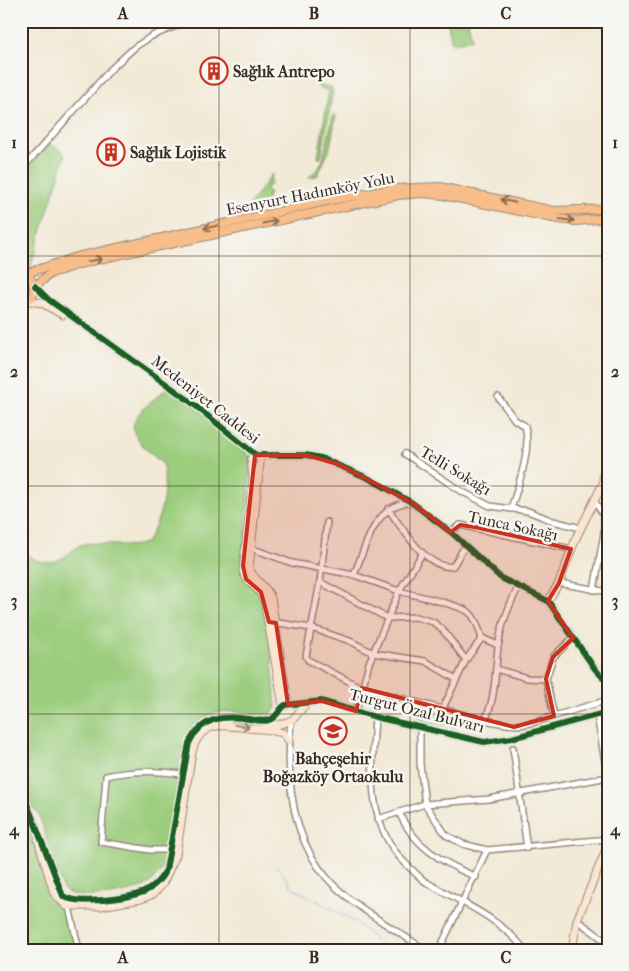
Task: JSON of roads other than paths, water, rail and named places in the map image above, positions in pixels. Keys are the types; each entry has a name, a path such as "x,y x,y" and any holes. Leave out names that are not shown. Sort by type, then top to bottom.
{"main road":[{"name":"Esenyurt Hadımköy Yolu","path":"22,301 32,296 35,286 51,273 90,261 415,187 440,187 554,211 608,209"},
{"name":"Esenyurt Hadımköy Yolu","path":"22,275 77,256 331,200 382,194 433,194 576,221 608,218"},
{"path":"22,275 29,277 35,286"}],"street":[{"path":"21,170 112,68 152,36 188,21"},
{"path":"35,286 49,300 102,338"},
{"path":"22,301 42,303 102,338"},
{"name":"Medeniyet Caddesi","path":"102,338 187,399 256,455 321,458 368,478 411,502 451,532 501,578 518,588 548,601"},
{"path":"498,397 514,420 525,426 528,436 519,485 511,509"},
{"path":"608,450 605,477 581,528 559,584 548,601 608,683"},
{"name":"Telli Sokağı","path":"405,454 461,491 490,506 528,510 553,521 581,528"},
{"path":"256,455 260,457 260,463 242,566 244,576 261,592 272,622 285,707 281,718 290,719"},
{"path":"594,501 604,515 604,533 594,590"},
{"path":"354,575 376,522 388,509 397,503 411,502"},
{"path":"388,509 422,554 448,567 453,566 465,546"},
{"path":"328,522 320,582 306,656 308,660 362,688 514,727 608,700"},
{"name":"Tunca Sokağı","path":"451,532 460,525 475,527 494,534 572,549"},
{"path":"247,546 292,563 354,575 399,591 460,608 470,613 478,626 482,638 498,645"},
{"path":"356,711 373,653 387,618 399,591 422,554"},
{"path":"320,582 387,618 416,616 433,622 442,628 466,660"},
{"path":"559,584 608,592"},
{"path":"486,720 496,669 498,645 506,612 518,588"},
{"path":"272,622 311,628 350,641 373,653 425,661 456,679"},
{"path":"443,708 466,660 482,638"},
{"path":"554,716 546,679 553,657 574,638"},
{"path":"496,669 527,678 546,679"},
{"name":"Turgut Özal Bulvarı","path":"285,707 322,701 375,717 484,742 512,738 608,712"},
{"path":"262,728 290,719 306,704"},
{"path":"21,797 28,806 59,890 63,896 70,900 100,900 144,892 163,876 168,867 189,743 196,731 206,722 224,716 266,721 285,707 295,709 290,719 289,740 296,815 304,839 322,871 340,891 426,950"},
{"path":"378,819 425,804 488,799 608,777 597,715"},
{"path":"375,717 372,762 375,810 395,852 423,880 463,902 515,938 525,950"},
{"path":"33,818 54,893 60,901 69,907 92,907 147,897 159,889 166,880 174,862 192,752 198,739 207,730 220,725 262,728 283,733 289,740"},
{"path":"420,727 420,764 425,804 446,835 463,844 487,850 527,848 608,839"},
{"path":"513,748 527,848"},
{"path":"171,850 150,850 101,842 106,776 131,771 158,770 183,774"},
{"path":"399,812 406,828 425,848 447,864 476,876"},
{"path":"21,822 33,818"},
{"path":"572,950 577,920 608,845"},
{"path":"438,950 476,876 487,850"},
{"path":"69,907 79,950"},
{"path":"577,920 608,943"}],"waterway":[{"path":"601,21 608,43"},
{"path":"277,866 292,887 357,923 387,950"}],"place":[{"name":"Sağlık Antrepo","path":"214,71"},
{"name":"Sağlık Lojistik","path":"111,152"},
{"name":"Bahçeşehir Boğazköy Ortaokulu","path":"333,731"}]}
